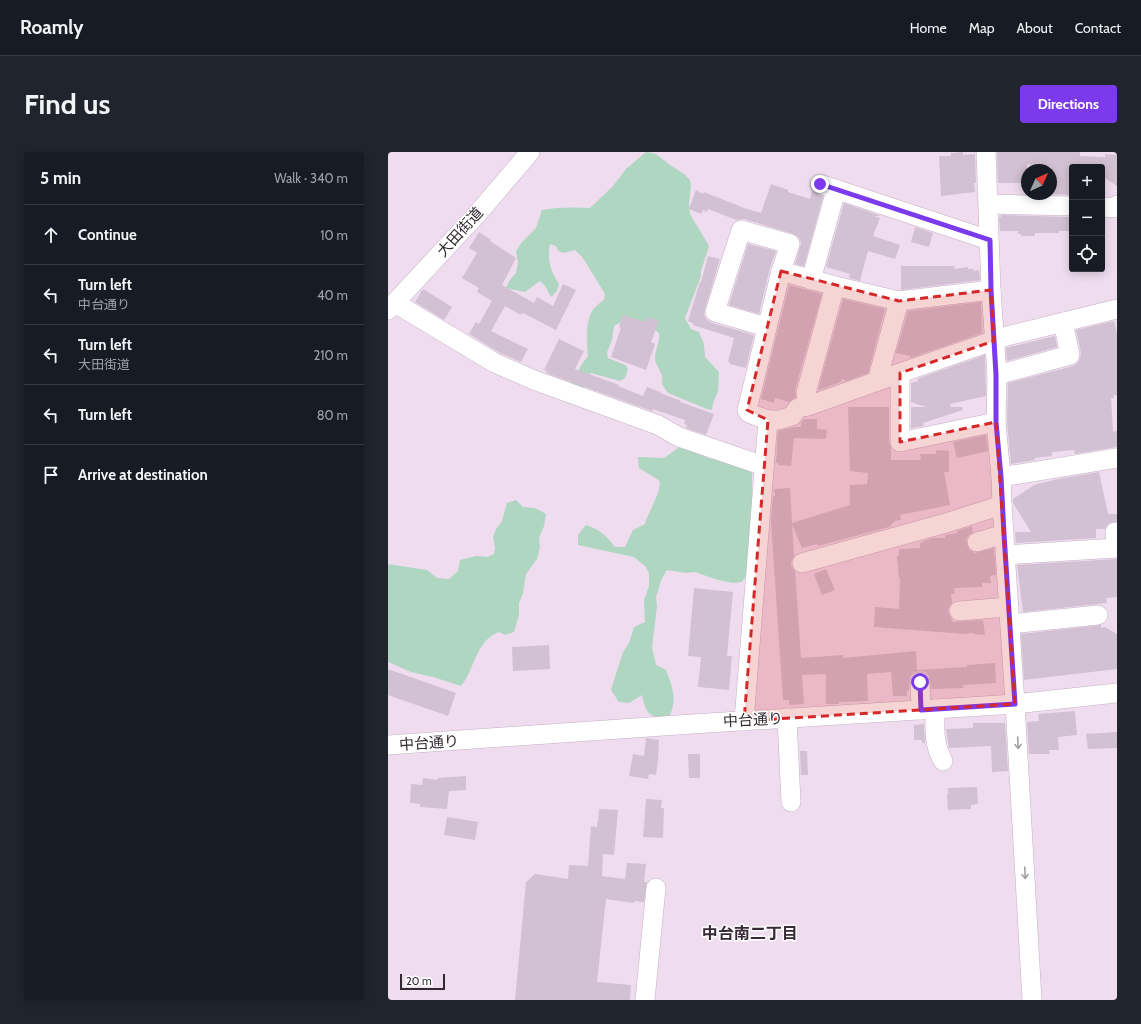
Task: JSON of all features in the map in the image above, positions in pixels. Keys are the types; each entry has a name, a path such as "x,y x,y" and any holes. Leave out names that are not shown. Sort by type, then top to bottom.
{"street":[{"name":"大田街道","path":"391,307 479,212 530,152"},
{"path":"986,152 996,375 996,422 1001,477 1005,555 1015,586 1009,615 1032,1000"},
{"path":"811,280 828,187 990,240"},
{"path":"989,204 1069,206"},
{"path":"766,327 715,312 741,230 790,244 780,271 747,410 749,413 768,420 779,420 792,416 798,408 808,406 1007,336 1117,309"},
{"path":"780,271 899,301 991,290"},
{"path":"808,406 806,393 835,286"},
{"path":"877,381 899,301"},
{"path":"391,307 495,363 534,380 658,425 679,436 764,466"},
{"path":"996,375 1070,355 1063,322"},
{"path":"900,373 900,442 996,422"},
{"path":"744,721 768,420"},
{"path":"1001,477 1117,458"},
{"path":"802,563 946,523 1002,505"},
{"path":"1005,555 1116,548 1115,532"},
{"path":"977,542 1004,534"},
{"path":"958,611 1009,615 1098,615"},
{"path":"920,682 937,751 943,761"},
{"name":"中台通り","path":"388,746 787,718 1015,704 1117,693"},
{"path":"787,718 791,802"},
{"path":"645,1000 656,888"}],"highlighted area":[{"path":"781,271 899,301 991,290 994,341 900,373 900,442 996,422 1015,704 744,721 768,420 747,410"}],"green space":[{"path":"646,152 656,154 690,180 690,214 709,246 701,271 701,276 685,318 691,329 699,332 704,344 705,357 719,372 718,391 712,410 668,393 662,384 662,376 655,359 659,333 651,327 625,320 614,326 612,340 607,352 608,358 625,365 628,369 625,378 620,381 591,373 583,391 570,385 588,356 588,322 592,311 604,300 605,294 583,258 575,250 563,253 558,251 556,246 550,244 550,265 559,284 557,291 551,297 545,286 540,281 525,292 506,288 516,273 518,263 516,251 522,242 536,228 542,210 554,208 590,208 613,186 626,169"},
{"path":"682,445 697,449 707,458 723,461 752,471 752,502 747,574 742,582 733,583 718,580 695,572 686,573 667,570 662,578 656,597 657,606 652,648 656,665 666,670 672,689 674,700 668,719 652,716 645,706 642,695 629,703 619,702 611,690 623,652 629,643 634,627 645,622 644,600 649,586 649,574 646,567 634,557 578,545 578,535 586,525 602,533 615,547 625,547 633,530 645,524 660,486 660,481 639,468 638,457 664,458"},
{"path":"516,500 523,507 535,508 546,514 544,526 539,538 540,547 537,559 526,574 523,593 519,603 519,615 514,632 505,635 499,632 485,641 470,672 461,686 411,672 388,662 388,564 427,570 437,578 449,579 458,571 460,560 476,556 487,557 494,554 495,548 493,537 496,529 502,521 507,503"}],"building":[{"path":"963,152 963,155 975,154 975,192 941,196 939,156 951,156 951,153"},
{"path":"997,152 1080,152 1080,156 1105,157 1105,154 1117,155 1117,186 1105,178 1105,164 1069,164 1069,195 1057,194 1057,164 1021,164 1021,183 998,183"},
{"path":"771,184 788,190 788,192 810,199 812,191 823,197 804,266 795,264 801,242 798,237 793,234 744,219 736,220 708,209 707,212 703,210 701,214 689,209 696,190 703,194 704,192 761,213"},
{"path":"844,203 881,216 874,216 880,218 873,236 900,245 895,259 868,251 860,281 849,278 850,274 826,267"},
{"path":"1001,215 1069,217 1069,231 1059,231 1059,233 1035,233 1035,236 1021,236 1021,234 1018,234 1018,231 1000,231 999,217 1001,217"},
{"path":"915,227 933,233 929,247 911,242"},
{"path":"479,232 516,258 502,285 534,303 537,297 553,306 563,284 576,290 556,330 523,313 521,315 505,306 491,331 528,349 521,362 500,353 469,334 476,322 479,324 492,301 477,292 479,288 462,278 477,253 469,248"},
{"path":"748,244 776,251 770,268 759,314 729,305"},
{"path":"708,256 720,259 704,315 707,320 712,323 754,335 746,368 730,364 730,362 728,362 734,338 693,325 693,323 688,321"},
{"path":"901,266 955,266 954,269 968,267 968,269 974,269 974,271 979,270 980,280 901,290"},
{"path":"789,285 822,294 795,390 796,397 789,402 775,398 774,403 761,399"},
{"path":"423,289 452,307 444,320 415,302"},
{"path":"843,299 885,309 868,373 846,381 842,379 841,382 818,390"},
{"path":"981,302 982,333 910,358 910,356 896,353 908,311"},
{"path":"623,315 646,322 648,317 659,321 651,342 655,344 646,370 611,357 621,328 619,327"},
{"path":"1114,321 1117,333 1117,395 1114,395 1114,398 1111,398 1113,432 1117,431 1117,447 1075,454 1074,450 1052,452 1052,456 1034,458 1035,460 1011,464 1007,422 1008,383 1073,366 1080,359 1081,353 1076,330"},
{"path":"1055,336 1057,347 1007,361 1006,348"},
{"path":"559,339 584,351 575,369 619,385 618,386 643,396 647,387 681,401 680,402 714,414 706,435 686,428 687,425 684,424 685,420 653,409 652,411 546,373 547,371 544,370"},
{"path":"985,355 986,396 950,404 951,407 962,407 963,410 923,423 924,426 911,428 911,407 926,407 911,402 911,383 918,381 917,379"},
{"path":"848,407 889,407 889,442 891,448 891,460 918,460 921,459 920,454 936,454 936,450 949,451 949,472 944,472 950,505 900,515 901,520 895,521 889,527 818,546 817,544 802,548 792,524 794,555 791,566 795,571 801,658 843,655 843,658 916,651 917,670 967,667 967,665 995,663 996,683 963,685 963,688 931,689 929,676 925,672 919,671 910,677 907,696 893,696 891,672 867,674 868,701 826,704 826,674 802,675 804,704 789,705 789,700 783,700 771,522 773,496 775,496 774,489 790,488 792,523 850,505 850,485 867,484 868,473 850,471"},
{"path":"804,419 817,419 817,429 827,430 826,439 794,438 791,466 778,465 778,463 776,463 778,431 801,427 801,422"},
{"path":"986,435 988,451 957,458 953,442"},
{"path":"1099,472 1108,514 1117,514 1117,522 1109,523 1105,529 1096,529 1096,538 1016,543 1015,532 1031,532 1013,503 1013,499 1034,485"},
{"path":"972,526 973,532 966,539 967,545 970,550 975,553 994,548 996,575 990,576 991,583 982,583 982,587 954,588 955,594 951,594 952,603 948,612 953,622 983,620 985,635 874,627 875,607 899,609 900,577 899,578 897,556 899,556 899,549 920,548 920,543 923,541 933,538 945,538 945,535 957,533 957,531"},
{"path":"1117,559 1117,597 1106,598 1107,603 1023,612 1017,565"},
{"path":"826,569 835,590 822,595 814,574"},
{"path":"694,588 733,592 727,656 732,656 729,690 698,687 701,657 688,656"},
{"path":"1101,625 1101,628 1105,627 1117,634 1117,669 1024,680 1021,634"},
{"path":"549,645 550,669 513,671 512,647"},
{"path":"388,669 456,693 448,716 388,695"},
{"path":"1075,711 1077,735 1058,737 1059,750 1049,750 1050,754 1029,754 1027,722 1039,721 1038,714"},
{"path":"973,723 1005,723 1008,771 992,772 991,746 949,748 946,729 973,728"},
{"path":"924,724 925,743 922,743 922,740 914,740 914,725"},
{"path":"1117,732 1117,748 1088,749 1086,734"},
{"path":"646,738 659,740 656,775 649,774 648,779 629,776 633,754 644,756"},
{"path":"800,751 807,751 808,775 801,775"},
{"path":"688,754 700,754 700,778 689,778"},
{"path":"466,776 466,790 449,791 447,809 420,807 420,804 410,803 411,784 422,785 423,778 437,780 438,778"},
{"path":"977,787 978,804 971,805 971,809 948,810 948,788"},
{"path":"646,799 662,800 661,808 664,808 663,838 643,837"},
{"path":"599,809 618,810 614,855 603,854 602,876 625,879 627,863 646,864 644,882 647,882 644,902 634,901 634,903 606,899 597,982 631,985 630,1000 515,1000 526,882 535,874 568,879 569,865 588,866 591,826 597,827"},
{"path":"447,817 478,822 475,840 444,835"}],"district":[{"name":"中台南二丁目","path":"750,933"}],"route":[{"path":"820,184 990,240 991,290 996,375 996,422 1001,477 1015,704 921,710 920,682"}]}
